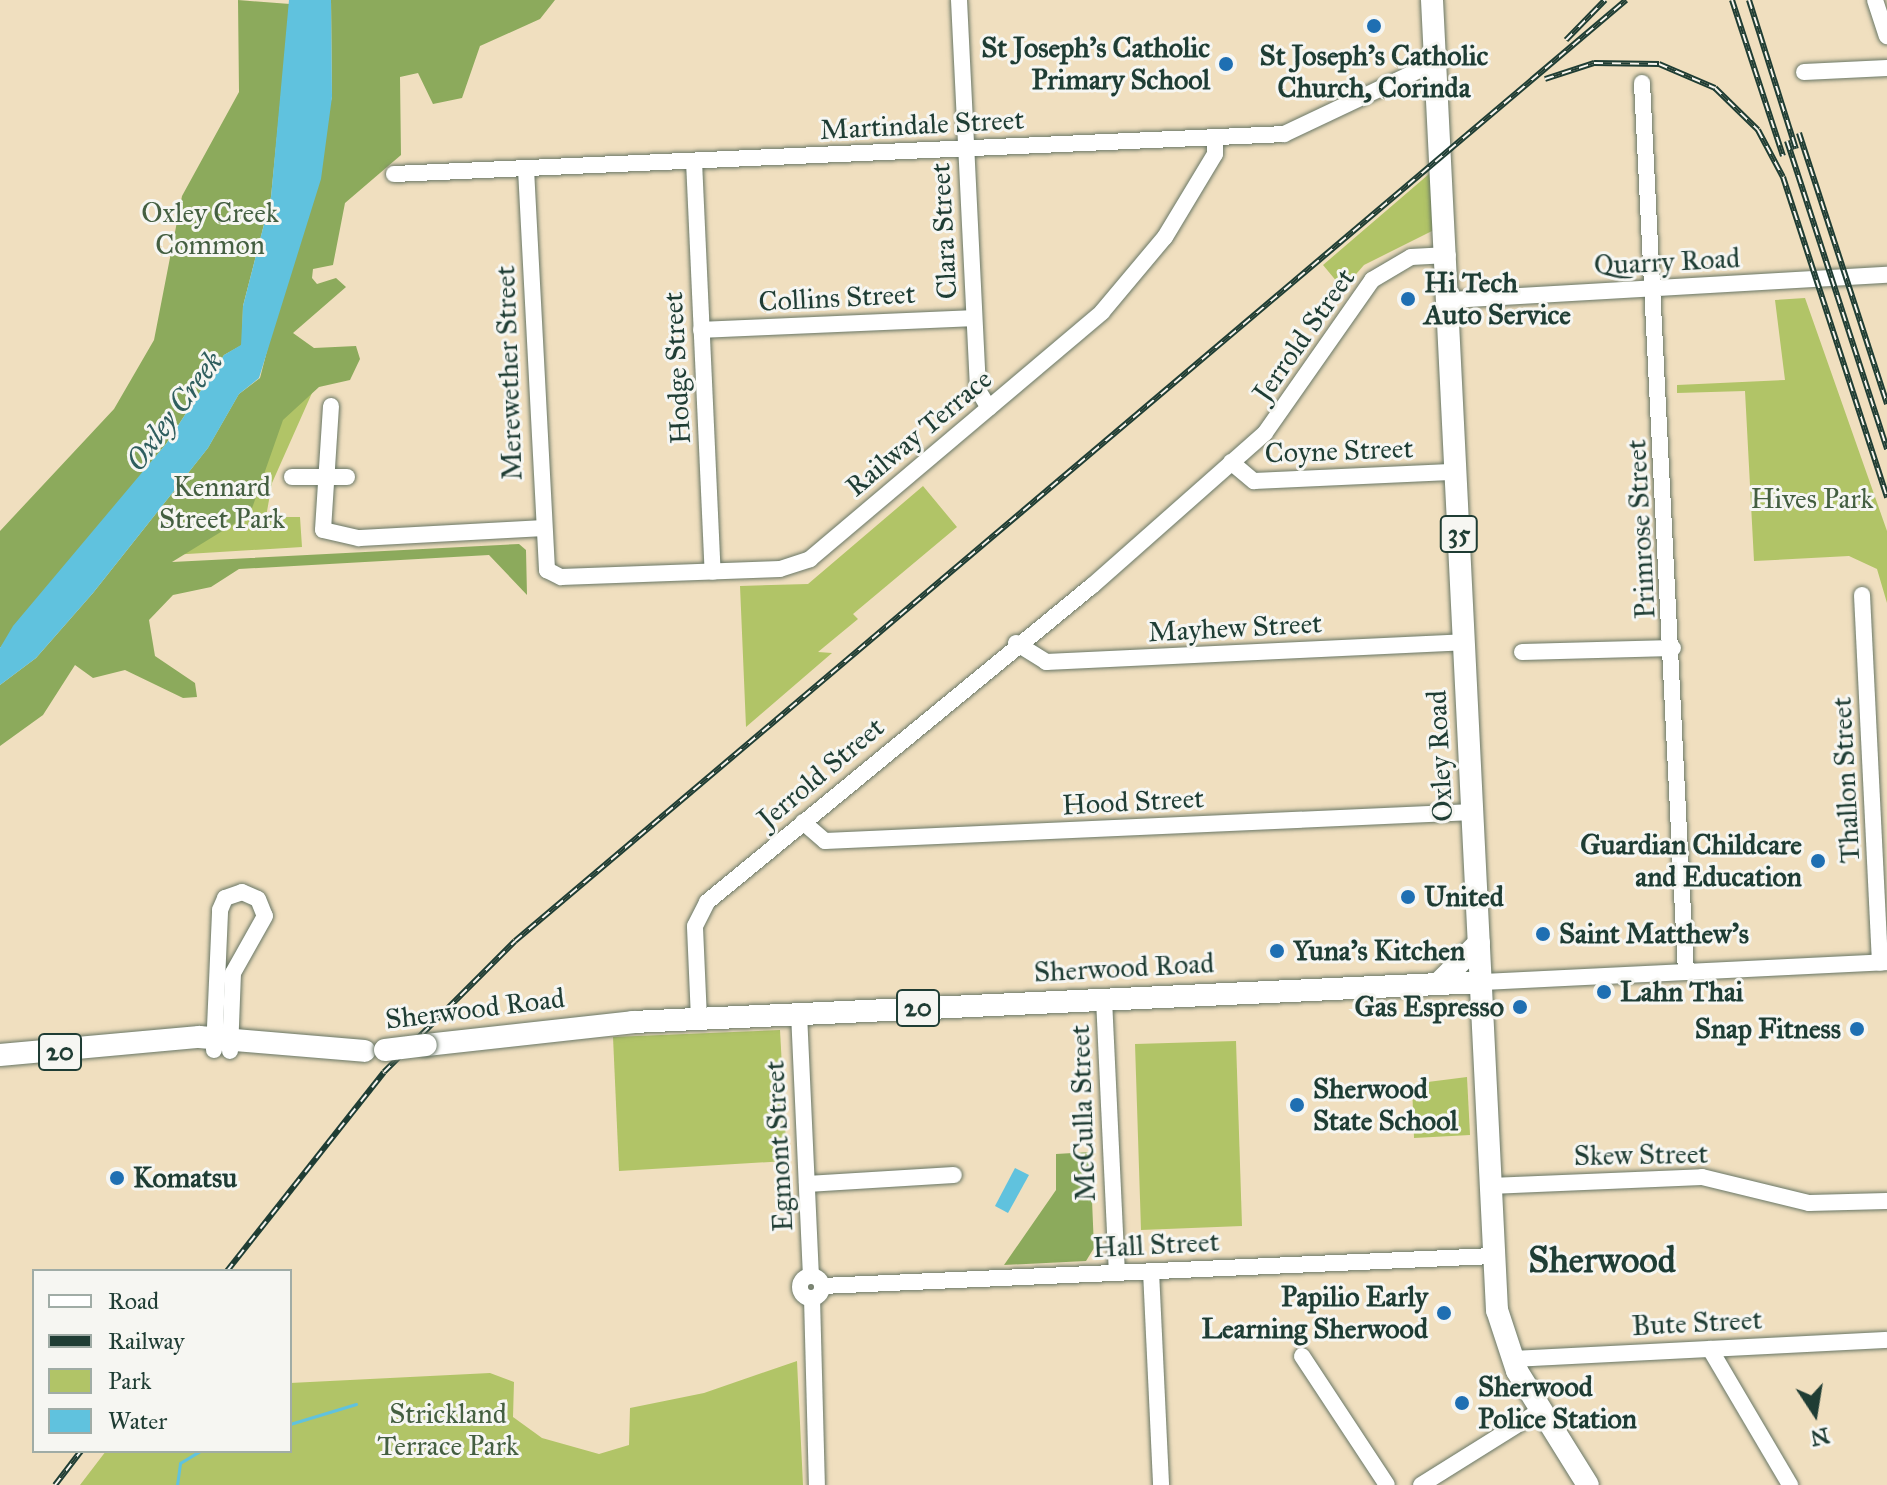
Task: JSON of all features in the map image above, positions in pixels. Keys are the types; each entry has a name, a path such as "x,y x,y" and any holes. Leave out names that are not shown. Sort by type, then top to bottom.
{"main road":[{"name":"Oxley Road","path":"1432,0 1448,255 1498,1319 1511,1359 1588,1485"},
{"path":"1438,984 1479,943"},
{"name":"Sherwood Road","path":"0,1055 222,1044 375,1051 699,1019 1481,982"}],"street":[{"name":"Clara Street","path":"959,0 978,390 989,408"},
{"path":"1875,0 1887,36"},
{"name":"Martindale Street","path":"394,174 1299,132 1436,62"},
{"path":"1804,72 1887,68"},
{"name":"Primrose Street","path":"1642,83 1673,648 1686,972"},
{"name":"Railway Terrace","path":"550,572 713,572 803,564 1102,312 1157,248 1215,154 1215,138"},
{"name":"Hodge Street","path":"694,161 713,572"},
{"name":"Merewether Street","path":"526,169 541,528 550,572"},
{"name":"Jerrold Street","path":"699,1019 700,909 1060,606 1075,586 1107,566 1275,422 1372,280 1404,259 1448,255"},
{"name":"Quarry Road","path":"1450,300 1887,275"},
{"name":"Collins Street","path":"701,330 974,318"},
{"path":"331,406 324,477 323,530 359,538 541,528"},
{"name":"Coyne Street","path":"1231,462 1254,481 1456,472"},
{"path":"292,477 347,477"},
{"name":"Thallon Street","path":"1862,595 1883,963"},
{"name":"Mayhew Street","path":"1016,643 1046,662 1464,642"},
{"path":"1522,652 1673,648"},
{"name":"Hood Street","path":"803,822 825,841 1473,812"},
{"path":"242,892 258,899 265,916 233,973 222,1044 220,910 225,898 242,892"},
{"name":"Sherwood Road","path":"1481,982 1883,963"},
{"name":"McCulla Street","path":"1104,999 1117,1273"},
{"name":"Egmont Street","path":"799,1013 815,1286 817,1485"},
{"path":"807,1184 954,1175"},
{"name":"Skew Street","path":"1490,1186 1702,1177 1809,1203 1887,1201"},
{"name":"Hall Street","path":"815,1286 1493,1256"},
{"path":"1151,1271 1161,1485"},
{"name":"Bute Street","path":"1511,1359 1887,1340"},
{"path":"1710,1349 1790,1485"},
{"path":"1302,1356 1387,1485"},
{"path":"1421,1485 1541,1410"}],"green space":[{"name":"Oxley Creek Common","path":"238,0 290,4 271,197 243,306 242,345 224,355 166,444 0,648 0,531 114,409 154,340 182,196 239,92"},
{"path":"331,0 555,0 540,19 480,46 462,98 433,104 418,73 400,77 401,155 345,203 333,265 313,269 312,278 317,284 336,278 346,287 293,333 314,348 356,346 360,359 350,380 319,387 283,420 250,514 172,562 519,544 526,550 527,595 489,555 239,569 211,587 173,595 149,620 155,656 195,683 197,697 183,698 125,670 93,678 75,665 43,715 0,746 0,685 36,658 93,593 208,448 239,394 260,378 332,97"},
{"path":"1436,168 1434,230 1364,265 1343,289 1323,265"},
{"name":"Hives Park","path":"1805,298 1887,531 1887,603 1877,569 1849,556 1754,561 1745,391 1677,393 1677,385 1785,380 1775,300"},
{"name":"Kennard Street Park","path":"312,393 272,483 266,517 300,517 302,547 122,558 208,448 239,394"},
{"path":"923,486 957,527 853,614 858,619 818,652 832,653 746,727 740,586 808,584"},
{"path":"780,1030 787,1161 619,1171 613,1037"},
{"path":"1236,1041 1242,1226 1141,1230 1135,1044"},
{"path":"1467,1077 1470,1135 1414,1138 1412,1084"},
{"path":"1090,1152 1094,1248 1086,1261 1004,1265 1056,1190 1056,1154"},
{"name":"Strickland Terrace Park","path":"797,1361 803,1485 80,1485 104,1453 292,1453 292,1383 490,1373 514,1382 513,1417 542,1438 599,1454 629,1445 630,1408 704,1393"}],"water":[{"name":"Oxley Creek","path":"289,0 331,0 332,97 321,179 259,378 239,394 208,448 93,593 36,658 0,685 0,648 13,626 166,444 224,355 241,345 243,306 271,197"},
{"path":"1015,1168 1029,1175 1008,1213 995,1206"}],"waterway":[{"path":"292,1423 356,1404"},
{"path":"177,1485 180,1463 197,1453"}],"railway":[{"path":"1566,40 1605,0"},
{"path":"229,1269 384,1072 515,941 1626,0"},
{"path":"1732,0 1783,156"},
{"path":"1749,0 1796,149"},
{"path":"1545,79 1594,63 1659,64 1715,88 1758,130 1783,177 1887,498"},
{"path":"1799,133 1887,404"},
{"path":"1787,141 1887,449"},
{"path":"55,1485 79,1453"}],"place":[{"name":"St Joseph's Catholic Church, Corinda","path":"1374,26"},
{"name":"St Joseph's Catholic Primary School","path":"1226,64"},
{"name":"Hi Tech Auto Service","path":"1408,299"},
{"name":"Guardian Childcare and Education","path":"1818,861"},
{"name":"United","path":"1408,897"},
{"name":"Saint Matthew's","path":"1543,934"},
{"name":"Yuna's Kitchen","path":"1277,951"},
{"name":"Lahn Thai","path":"1604,992"},
{"name":"Gas Espresso","path":"1520,1007"},
{"name":"Snap Fitness","path":"1857,1029"},
{"name":"Sherwood State School","path":"1297,1105"},
{"name":"Komatsu","path":"117,1178"},
{"name":"Papilio Early Learning Sherwood","path":"1444,1313"},
{"name":"Sherwood Police Station","path":"1462,1403"}],"district":[{"name":"Sherwood","path":"1602,1261"}]}
